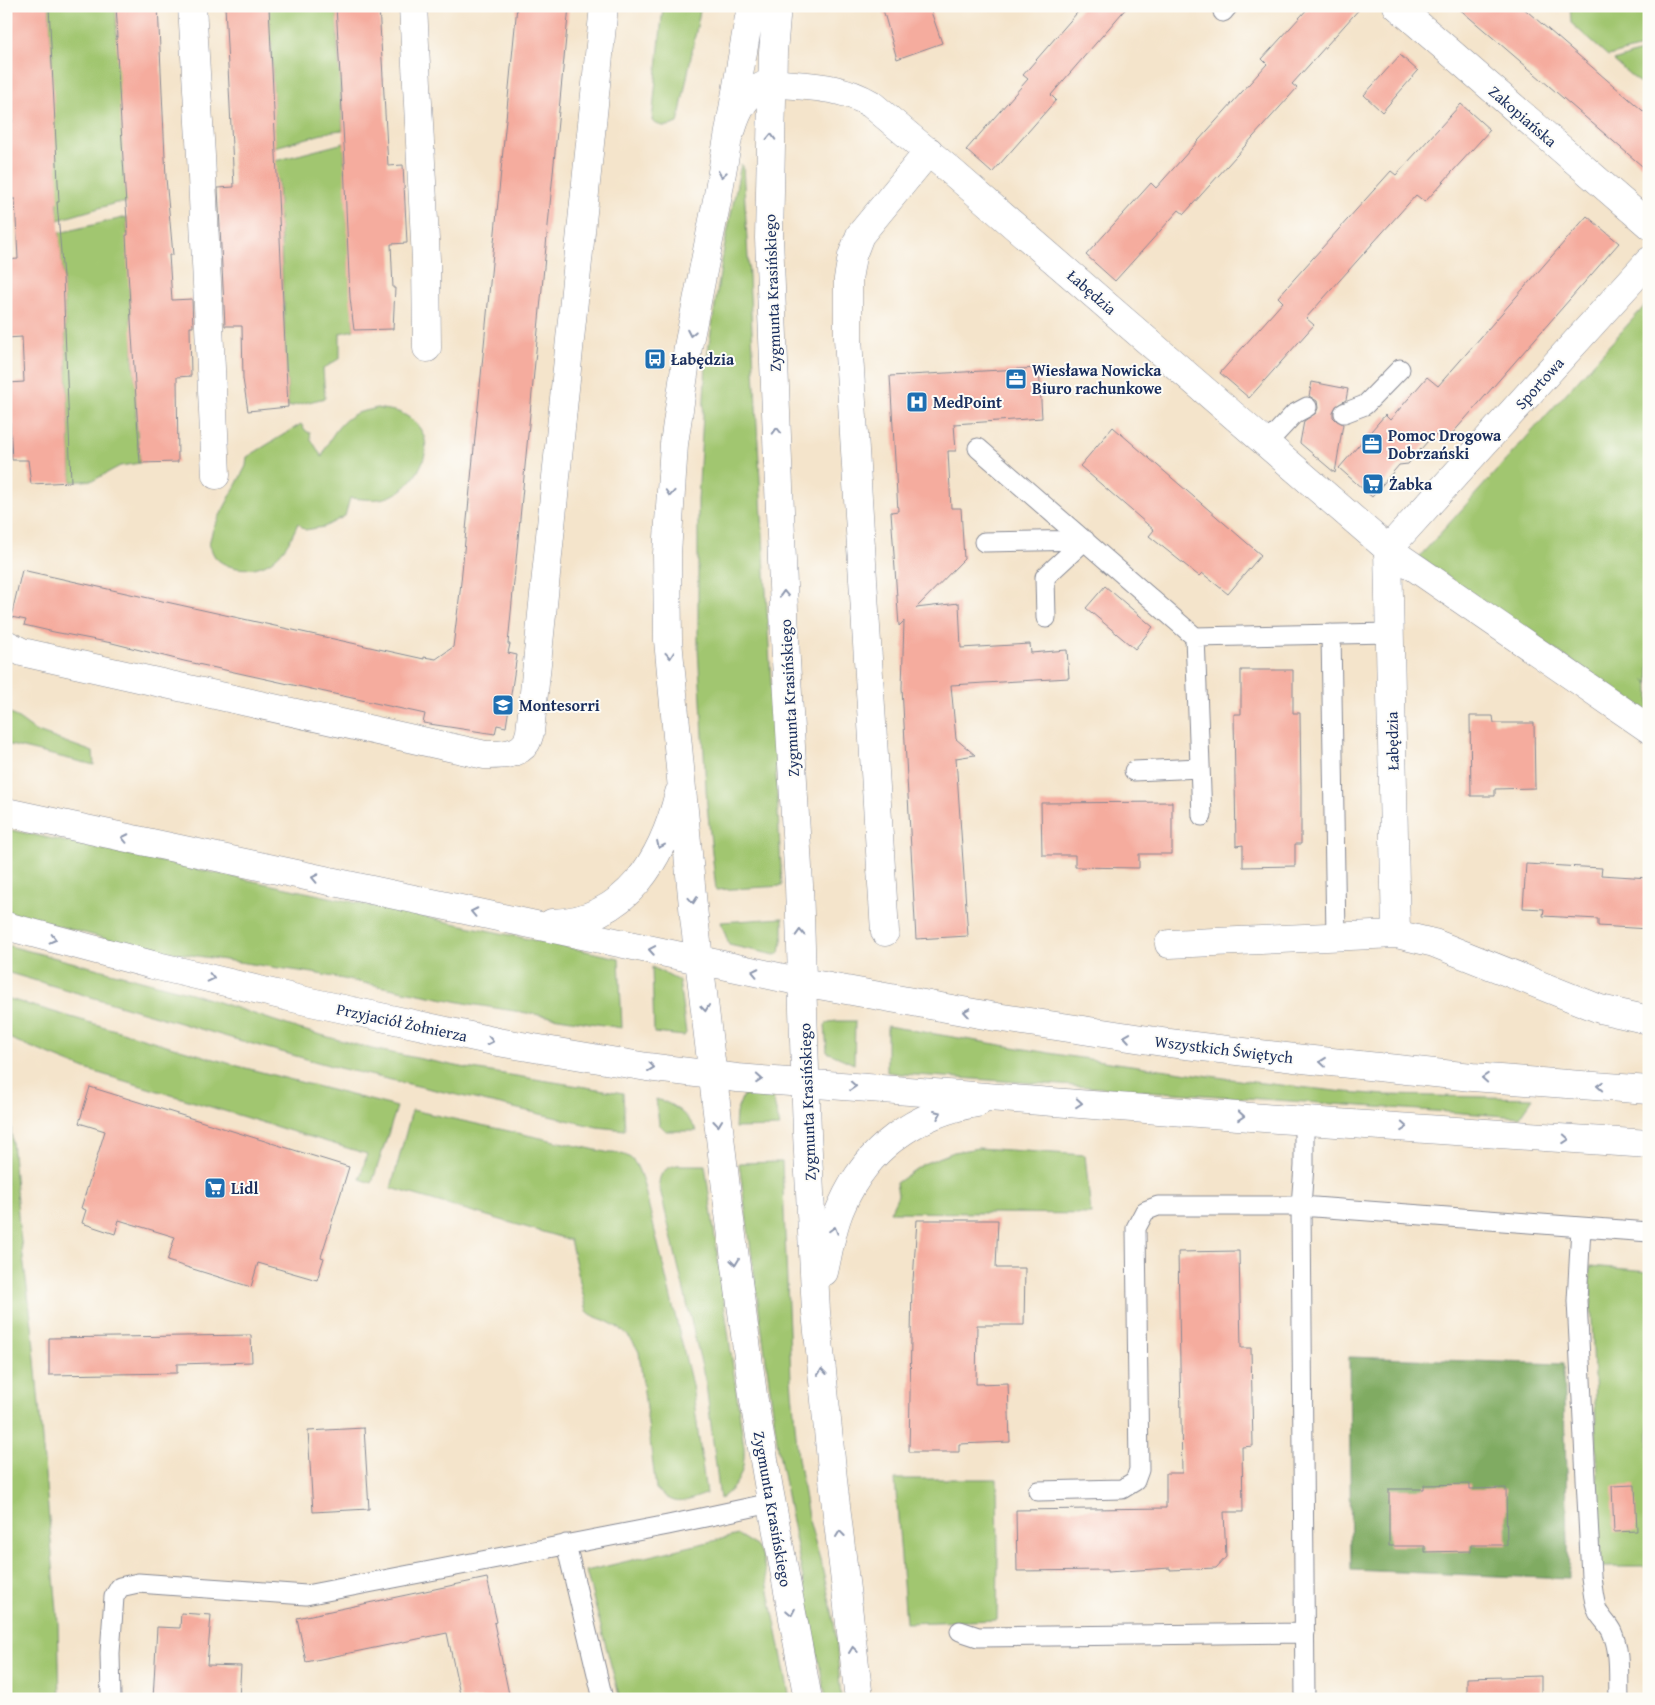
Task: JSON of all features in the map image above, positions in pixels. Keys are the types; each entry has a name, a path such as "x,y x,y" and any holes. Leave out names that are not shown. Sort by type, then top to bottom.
{"street":[{"path":"192,6 216,475"},
{"path":"413,6 426,260 427,348"},
{"path":"6,644 22,652 485,755 501,755 514,752 525,745 530,732 604,6"},
{"name":"Zygmunta Krasińskiego","path":"777,6 773,52 769,238 816,1312 834,1489 859,1699"},
{"name":"Zakopiańska","path":"1397,6 1649,225"},
{"name":"Zygmunta Krasińskiego","path":"750,14 750,49 756,68 760,75 773,84"},
{"name":"Zygmunta Krasińskiego","path":"750,14 688,347 674,444 667,554 668,640 699,960 752,1385 771,1503 808,1699"},
{"name":"Zygmunta Krasińskiego","path":"726,146 735,118 742,104 758,88 765,84 773,84"},
{"name":"Łabędzia","path":"773,84 835,89 856,95 870,104 929,151 1388,549 1649,729"},
{"path":"885,932 848,338 848,279 852,256 860,235 929,151"},
{"name":"Sportowa","path":"1388,549 1649,261"},
{"name":"Łabędzia","path":"1388,549 1396,934"},
{"name":"Zygmunta Krasińskiego","path":"521,923 566,923 586,918 621,899 648,870 671,818 681,782"},
{"path":"6,812 802,982"},
{"name":"Przyjaciół Żołnierza","path":"6,926 306,1001 488,1040 577,1056 712,1075 805,1083"},
{"path":"1169,944 1396,934 1434,943 1600,1009 1649,1020"},
{"name":"Wszystkich Świętych","path":"802,982 996,1017 1303,1060 1472,1077 1649,1090"},
{"path":"805,1083 1649,1144"},
{"name":"Zygmunta Krasińskiego","path":"816,1312 832,1233 842,1206 864,1166 879,1150 896,1135 945,1110 975,1103 1031,1099"}],"lane":[{"path":"1344,413 1365,405 1400,370"},
{"path":"1266,444 1294,414 1307,407"},
{"path":"978,448 1195,637 1390,633"},
{"path":"984,542 1085,540"},
{"path":"1046,618 1045,577 1085,540"},
{"path":"1331,634 1336,937"},
{"path":"1195,637 1202,816"},
{"path":"1134,771 1200,768"},
{"path":"1304,1120 1304,1166 1301,1206 1305,1699"},
{"path":"1038,1491 1122,1490 1135,1481 1139,1470 1136,1228 1145,1211 1158,1206 1301,1206 1649,1232"},
{"path":"1581,1227 1577,1301 1591,1577 1594,1601 1598,1612 1611,1631 1615,1645 1618,1699"},
{"path":"111,1699 110,1653 114,1597 120,1587 138,1583 306,1595 668,1525 771,1503"},
{"path":"566,1544 603,1699"},
{"path":"960,1631 978,1637 1304,1633"}],"green space":[{"path":"49,6 116,6 123,160 127,203 116,203 58,220"},
{"path":"269,6 337,6 343,130 275,147 271,42 269,42"},
{"path":"663,6 701,6 678,123 665,126 658,125 652,121"},
{"path":"1570,6 1649,6 1649,45 1608,56 1571,23"},
{"path":"1649,49 1649,91 1614,61"},
{"path":"344,143 350,287 354,330 340,333 340,358 323,369 325,398 288,407 278,180 276,180 275,161"},
{"path":"741,164 743,166 782,886 716,890 707,805 698,649 698,500 706,364 723,254"},
{"path":"127,217 131,323 133,324 133,359 136,385 136,421 140,463 120,466 94,480 71,482 63,277 59,233"},
{"path":"1649,301 1649,683 1644,680 1649,684 1649,714 1419,557"},
{"path":"377,408 407,416 417,425 424,436 425,455 418,471 408,485 390,497 373,499 350,498 345,516 324,527 305,530 298,523 282,551 274,559 261,566 245,569 237,568 222,563 216,558 209,544 213,529 246,466 247,457 301,424 310,433 311,439 322,457 331,437 345,420 357,413"},
{"path":"6,710 35,731 93,752 94,765 6,744"},
{"path":"6,829 619,958 622,1028 470,1004 313,973 150,949 6,912"},
{"path":"783,918 780,953 775,955 729,945 721,922"},
{"path":"6,945 191,993 299,1029 372,1049 466,1068 623,1093 625,1130 597,1127 339,1068 6,972"},
{"path":"652,967 679,981 686,1033 684,1036 654,1033"},
{"path":"6,998 238,1066 397,1107 372,1183 360,1179 367,1154 85,1069 6,1037"},
{"path":"855,1021 854,1064 827,1052 825,1025 829,1022"},
{"path":"887,1026 1067,1056 1253,1082 1386,1095 1533,1098 1520,1117 902,1074 887,1072"},
{"path":"6,1066 19,1226 32,1325 58,1622 60,1699 6,1699"},
{"path":"743,1095 773,1098 780,1127 735,1128 736,1113"},
{"path":"656,1099 680,1111 697,1131 666,1131 659,1124"},
{"path":"412,1110 610,1153 618,1153 629,1157 636,1164 643,1182 692,1385 706,1494 680,1502 669,1499 656,1489 639,1352 633,1341 620,1329 593,1316 587,1311 570,1240 391,1188"},
{"path":"978,1148 1085,1155 1091,1214 890,1212 898,1195 896,1183 923,1164 954,1152"},
{"path":"782,1162 791,1379 798,1458 808,1517 832,1611 841,1699 826,1699 778,1448 739,1163"},
{"path":"677,1165 705,1165 744,1447 740,1476 727,1494 720,1499 706,1384 659,1185 660,1177 664,1172"},
{"path":"1590,1266 1649,1271 1649,1567 1601,1567"},
{"path":"1349,1357 1563,1364 1569,1579 1351,1570"},
{"path":"895,1479 997,1479 997,1620 906,1623"},
{"path":"738,1535 756,1546 762,1555 790,1699 620,1699 586,1571"}],"building":[{"path":"6,6 49,6 71,482 31,484 28,460 12,460 8,383 24,382 22,337 6,338 6,260 18,259 15,199 6,199 6,122 12,122 7,60"},
{"path":"116,6 158,6 166,178 173,255 169,255 172,300 192,299 193,327 190,327 191,376 177,377 178,462 140,463 126,235 128,235 116,36 118,37"},
{"path":"225,6 269,6 288,407 248,411 243,379 242,326 225,326 218,188 234,187"},
{"path":"336,6 379,6 388,166 403,165 407,243 391,244 393,288 395,288 393,329 354,330 350,298"},
{"path":"517,6 569,6 508,644 510,644 508,653 517,655 506,727 497,725 495,734 423,723 425,714 24,625 26,620 11,617 22,570 424,659 424,657 436,659 453,647 460,592"},
{"path":"882,6 929,6 942,43 897,59"},
{"path":"1083,6 1128,6 1051,95 1056,100 992,173 966,150 1028,79 1023,75"},
{"path":"1310,6 1362,6 1292,84 1297,88 1184,214 1179,210 1115,281 1086,255 1151,183 1156,188 1267,64 1262,59"},
{"path":"1456,6 1521,6 1649,116 1649,172"},
{"path":"1400,55 1418,71 1382,112 1364,95"},
{"path":"1461,104 1490,130 1425,202 1416,195 1306,318 1314,325 1249,398 1220,373 1283,302 1278,297 1391,171 1396,175"},
{"path":"1587,216 1619,243 1444,443 1434,434 1408,464 1399,465 1372,497 1339,468 1385,415 1390,420 1427,377 1438,386"},
{"path":"1039,368 1042,418 954,424 956,451 948,451 951,508 961,508 964,559 916,608 959,603 961,648 1030,644 1031,653 1067,650 1069,678 951,685 956,739 975,755 956,758 968,936 916,939 902,688 904,621 899,626 891,512 898,511 890,376"},
{"path":"1312,382 1348,389 1346,400 1336,406 1333,412 1333,417 1343,424 1335,473 1300,443 1304,421 1316,413 1318,408 1317,401 1309,396"},
{"path":"1113,427 1261,555 1228,594 1202,573 1199,576 1149,536 1154,530 1080,466"},
{"path":"1105,586 1153,627 1135,649 1086,608"},
{"path":"1241,670 1293,670 1293,713 1300,713 1301,791 1301,844 1295,844 1295,866 1243,867 1243,845 1236,846 1234,714 1241,714"},
{"path":"1470,716 1493,716 1494,723 1534,723 1535,788 1495,789 1495,796 1471,796"},
{"path":"1172,802 1172,854 1139,854 1139,868 1075,867 1075,855 1042,855 1041,803"},
{"path":"1526,864 1602,868 1601,875 1649,878 1649,929 1598,926 1598,919 1543,916 1544,909 1523,908"},
{"name":"Lidl","path":"90,1087 349,1167 321,1257 324,1258 317,1280 258,1263 251,1287 167,1261 175,1237 119,1220 115,1234 82,1223 86,1210 81,1208 105,1131 79,1123"},
{"path":"917,1220 998,1220 996,1268 1025,1268 1024,1325 977,1325 976,1384 1008,1383 1010,1442 959,1444 959,1452 909,1452 912,1281"},
{"path":"1239,1251 1241,1348 1251,1348 1253,1446 1242,1447 1243,1512 1224,1512 1226,1557 1216,1568 1170,1570 1170,1568 1107,1572 1107,1570 1017,1571 1016,1510 1166,1508 1166,1473 1182,1473 1178,1252"},
{"path":"251,1335 252,1362 177,1364 177,1373 49,1375 49,1338"},
{"path":"364,1428 369,1509 313,1512 308,1431"},
{"path":"1470,1484 1470,1489 1506,1488 1507,1545 1471,1545 1471,1551 1425,1552 1425,1546 1389,1546 1389,1489 1424,1489 1424,1485"},
{"path":"1635,1485 1637,1531 1614,1532 1612,1486"},
{"path":"487,1578 497,1622 494,1623 510,1699 461,1699 447,1633 306,1662 297,1618"},
{"path":"181,1613 211,1615 207,1665 241,1666 239,1699 153,1699 157,1627 180,1628"},
{"path":"1541,1676 1541,1699 1467,1699 1467,1678"}],"place":[{"name":"Łabędzia","path":"655,359"},
{"name":"Wiesława Nowicka Biuro rachunkowe","path":"1016,379"},
{"name":"MedPoint","path":"917,402"},
{"name":"Pomoc Drogowa Dobrzański","path":"1372,444"},
{"name":"Żabka","path":"1373,484"},
{"name":"Montesorri","path":"503,705"},
{"name":"Lidl","path":"215,1188"}]}
